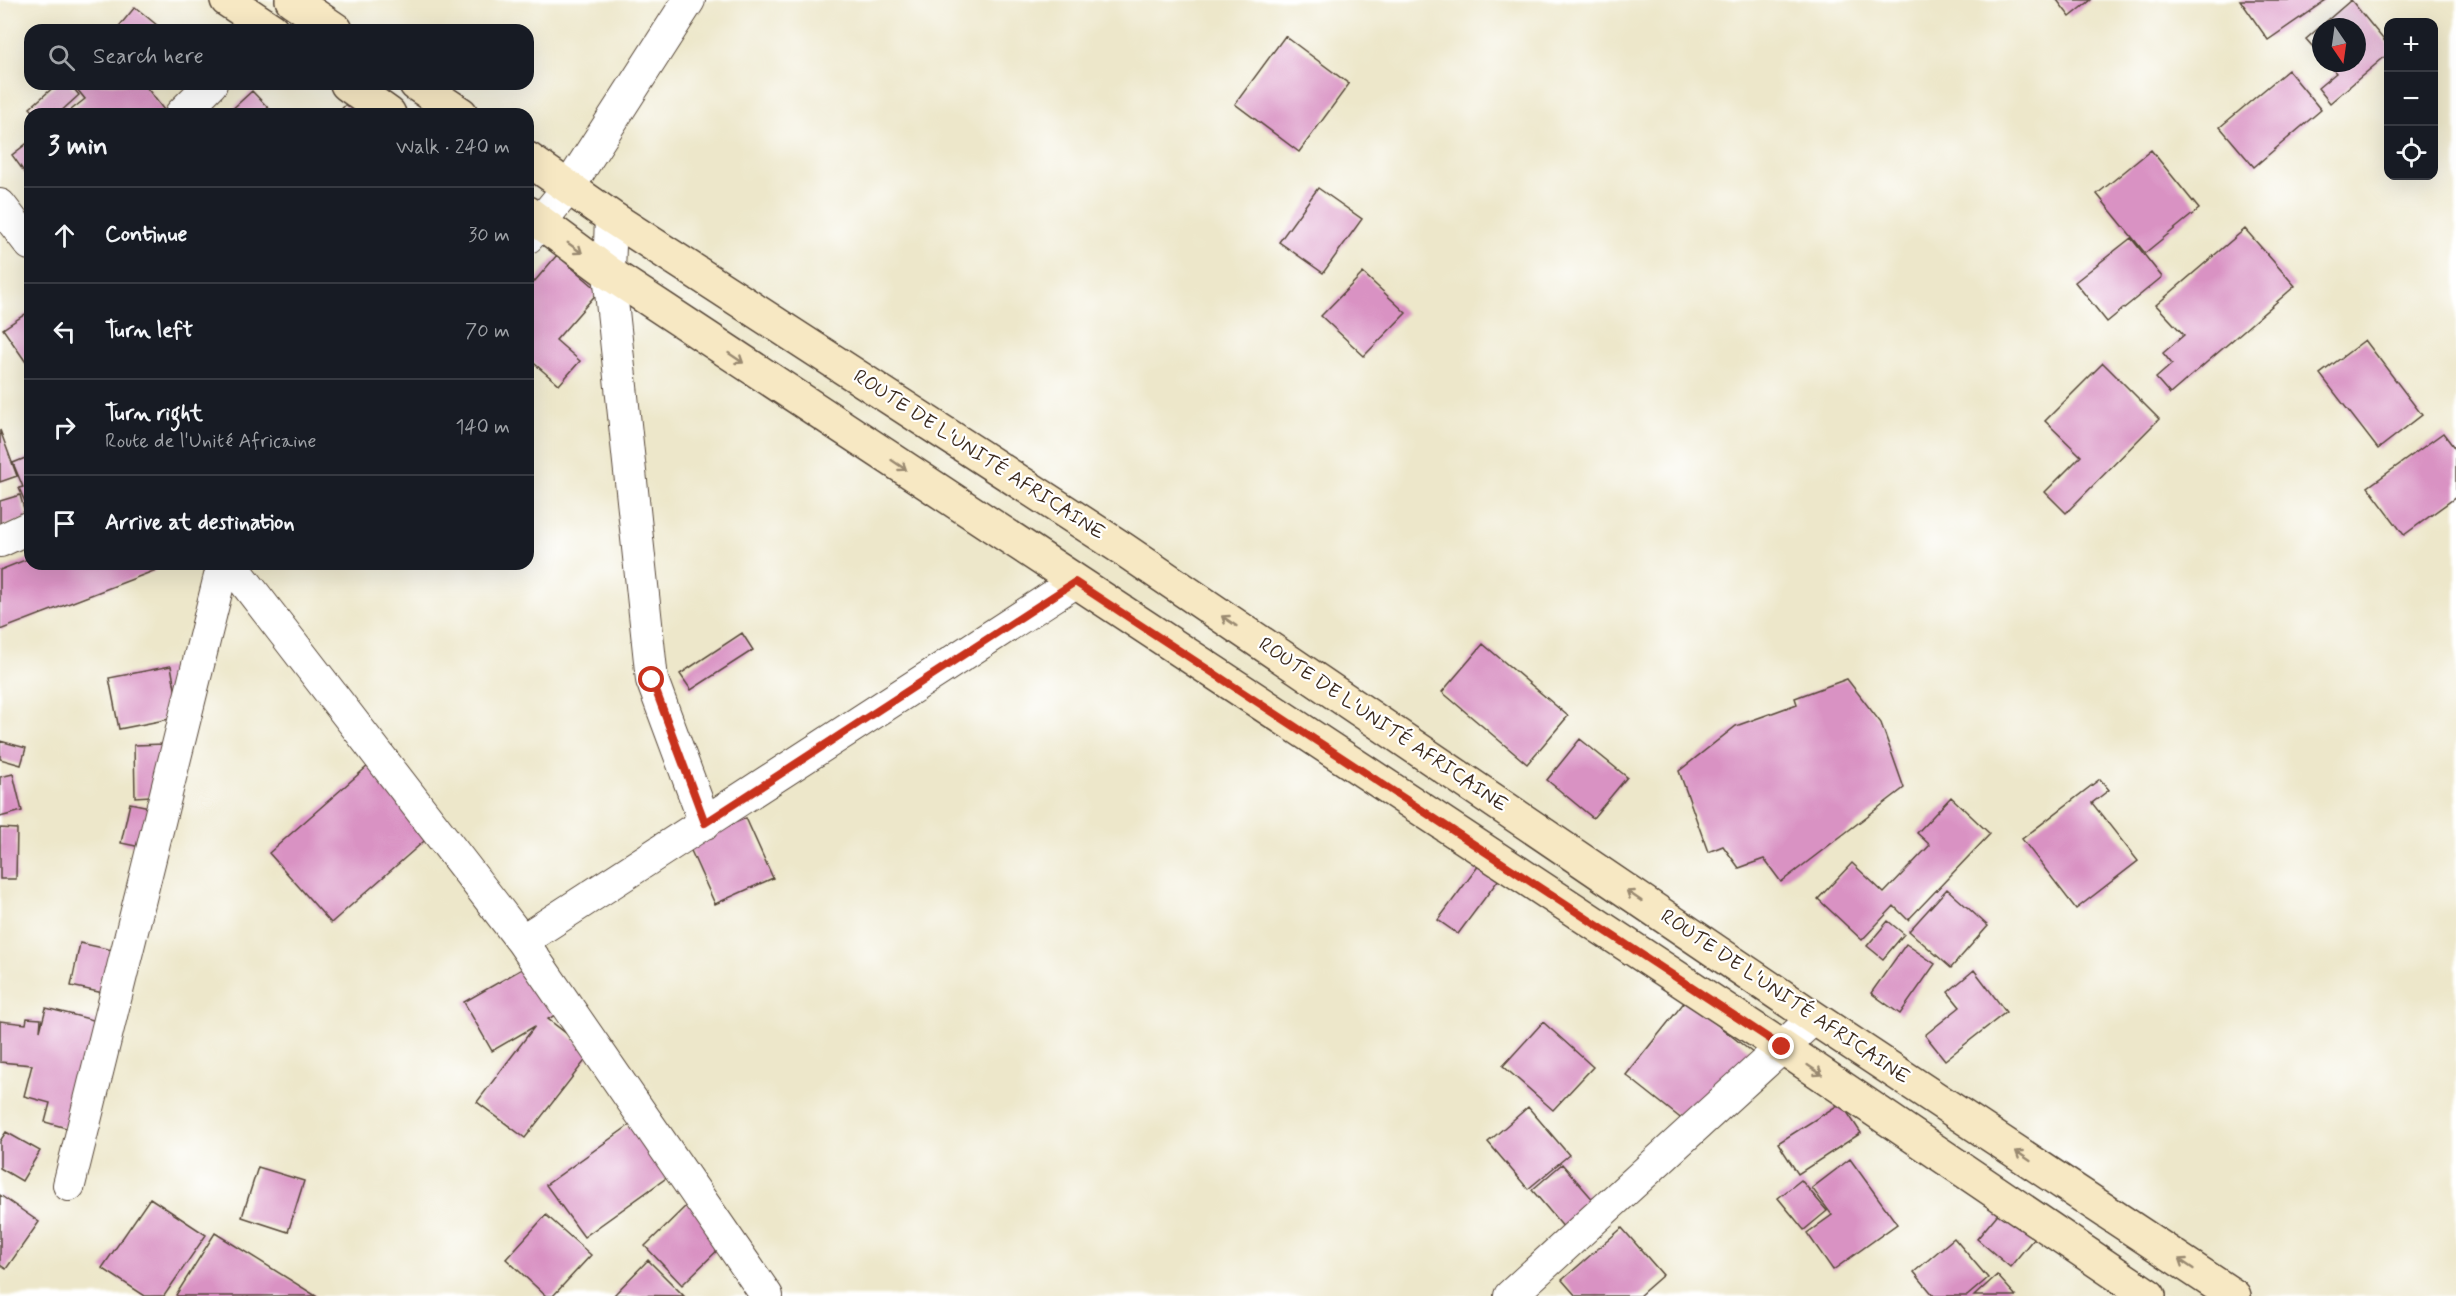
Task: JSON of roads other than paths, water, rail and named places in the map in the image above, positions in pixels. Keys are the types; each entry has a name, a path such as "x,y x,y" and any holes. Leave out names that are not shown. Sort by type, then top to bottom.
{"main road":[{"path":"226,0 262,24"},
{"path":"292,0 327,24"},
{"path":"355,90 381,108"},
{"path":"425,90 452,108"},
{"name":"ROUTE DE L'UNITÉ AFRICAINE","path":"534,163 611,217 1123,549 1814,1018 2234,1296"},
{"path":"534,225 1782,1047 2149,1296"}],"street":[{"path":"273,24 292,0"},
{"path":"534,222 569,187 689,0"},
{"path":"187,108 205,90"},
{"path":"0,205 24,236"},
{"path":"611,217 609,273 652,680 705,823"},
{"path":"0,541 24,530"},
{"path":"69,1185 222,570"},
{"path":"236,570 522,941 767,1296"},
{"path":"522,941 1075,582"},
{"path":"1510,1296 1814,1018"}]}
